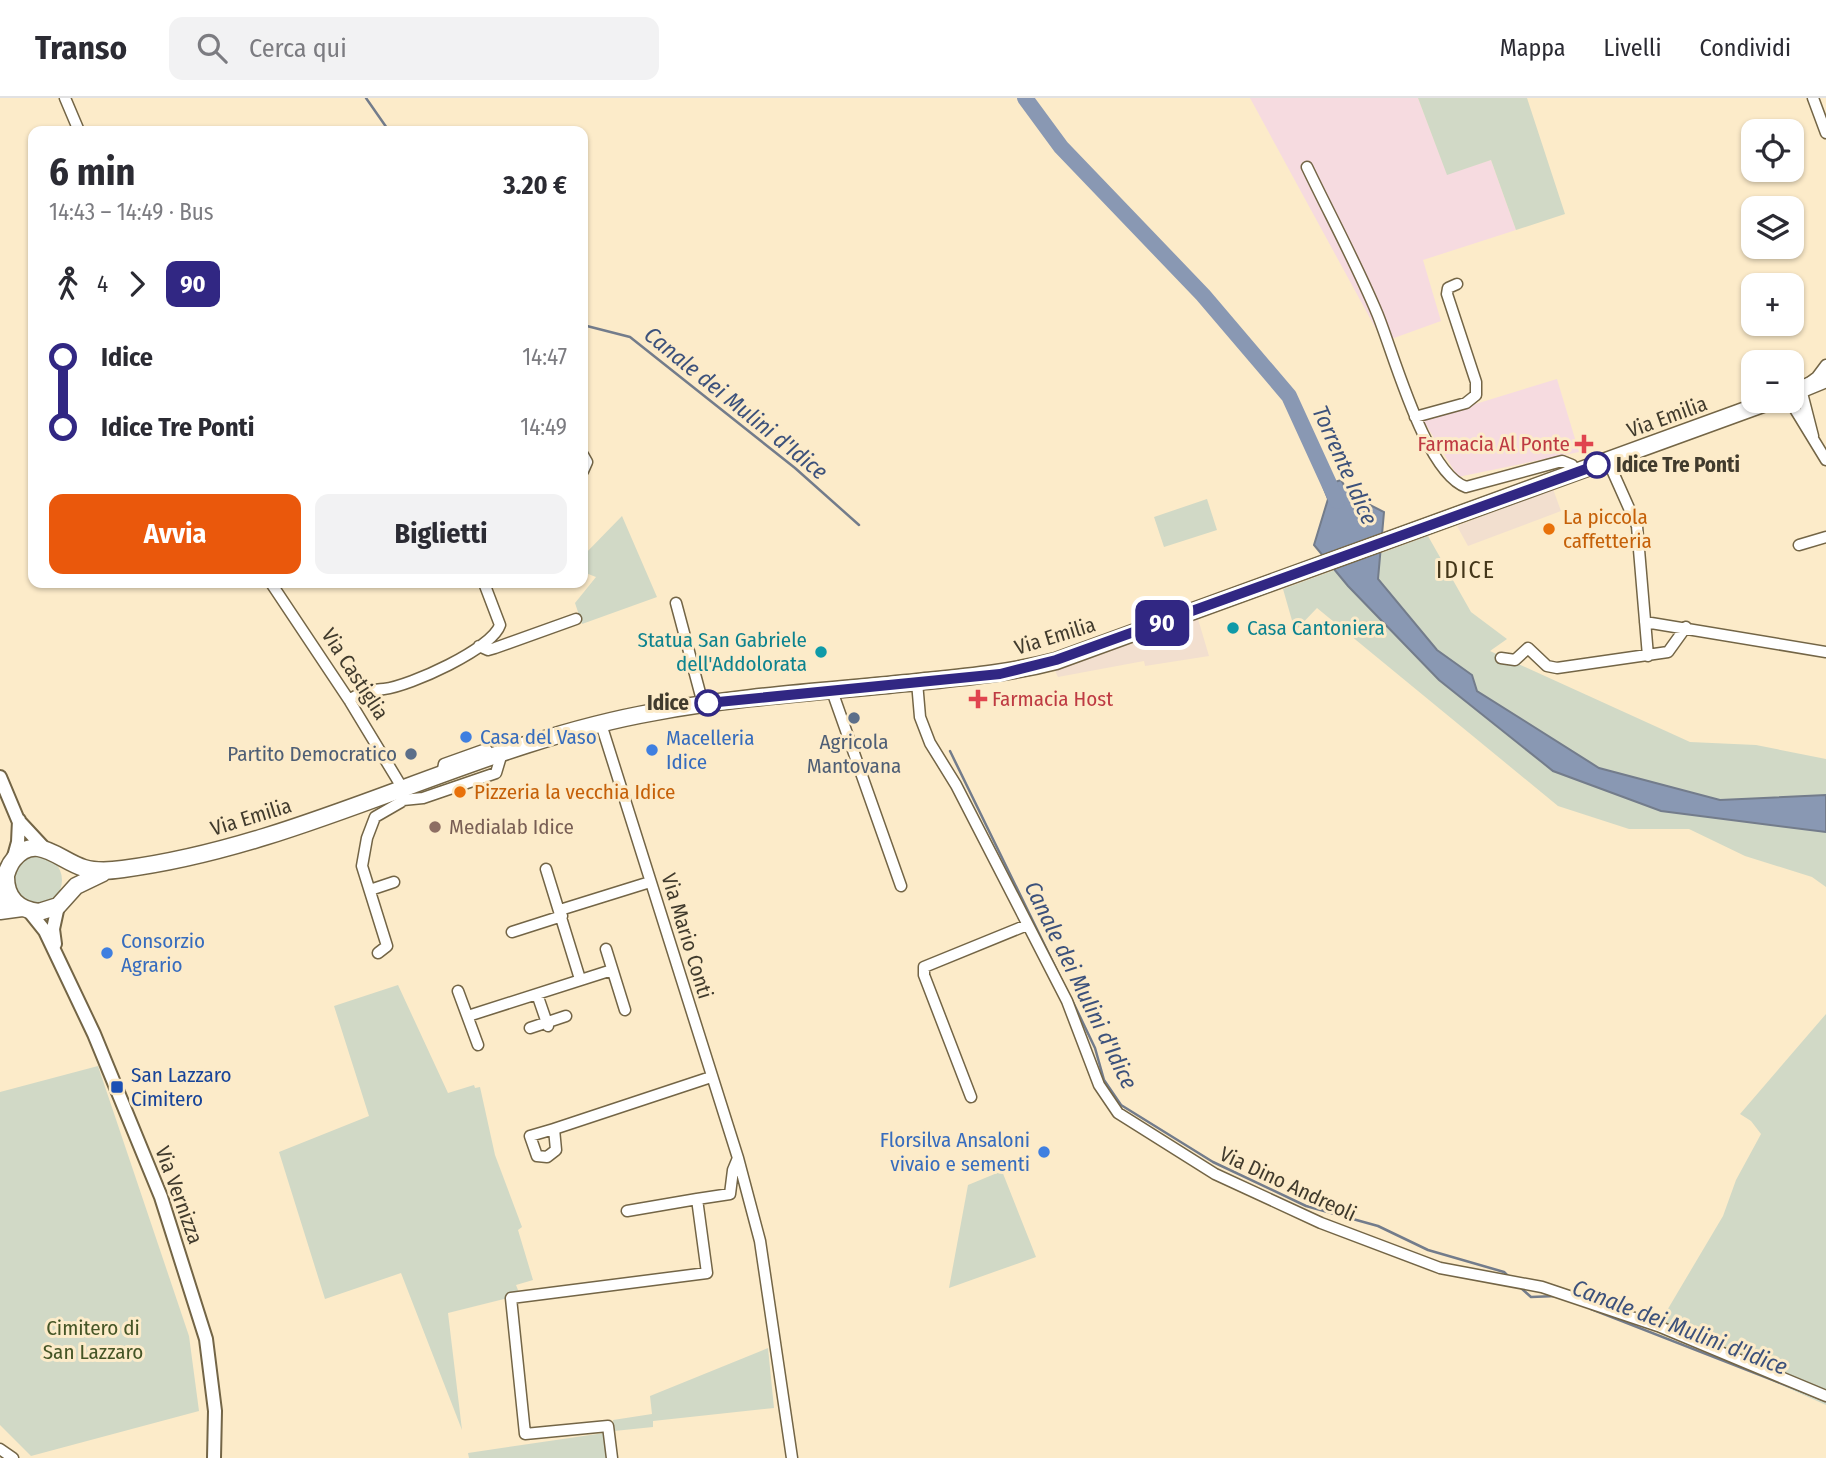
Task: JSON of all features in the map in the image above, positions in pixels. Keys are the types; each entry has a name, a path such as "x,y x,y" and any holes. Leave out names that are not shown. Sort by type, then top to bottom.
{"main road":[{"path":"1804,390 1826,380"},
{"name":"Via Emilia","path":"58,906 68,892 85,880 107,871 178,860 403,794 442,775 497,755 601,724 703,704 1000,674 1056,660 1279,582 1741,412"},
{"path":"0,896 10,867 27,850 44,848"},
{"name":"Via Emilia","path":"44,848 83,868 107,871"},
{"path":"63,859 70,874 68,892"},
{"path":"10,867 8,890 25,909"},
{"path":"0,911 49,911 58,906"}],"street":[{"path":"65,98 77,126"},
{"path":"1813,98 1826,133"},
{"path":"1307,167 1377,314 1415,417 1448,473 1463,486 1562,461 1572,465 1577,473"},
{"path":"1415,417 1466,403 1476,395 1476,382 1447,294 1448,288 1457,284"},
{"path":"1804,387 1818,377 1826,365"},
{"path":"1803,413 1813,436"},
{"path":"1803,413 1826,460"},
{"path":"1608,461 1637,526 1648,656"},
{"path":"1542,466 1553,469 1560,479"},
{"path":"1799,545 1826,537"},
{"name":"Via Castiglia","path":"274,588 349,700 403,794"},
{"path":"349,700 368,689 383,690 440,670 495,636 500,625 486,588"},
{"path":"676,603 703,704"},
{"path":"479,646 488,650 576,619"},
{"path":"1645,622 1826,652"},
{"path":"1501,658 1515,660 1528,649 1547,666 1557,668 1648,656 1668,652 1686,627"},
{"name":"Via Dino Andreoli","path":"917,682 920,717 930,743 956,785 1077,1024 1099,1085 1118,1113 1215,1174 1321,1223 1440,1268 1542,1287 1658,1326 1826,1396"},
{"path":"832,691 901,886"},
{"name":"Via Mario Conti","path":"601,724 738,1158 760,1241 792,1458"},
{"name":"Via Emilia","path":"372,822 378,813 403,794 423,798 496,773 497,755"},
{"path":"0,777 19,820 44,848"},
{"path":"352,807 363,811 372,822 361,860 387,947 378,953"},
{"path":"10,867 18,842 19,820"},
{"path":"546,869 580,979"},
{"path":"370,890 394,882"},
{"path":"512,932 650,882"},
{"name":"Via Vernizza","path":"58,906 53,929 58,958"},
{"name":"Via Vernizza","path":"25,909 39,921 117,1087 190,1283 206,1339 211,1371 215,1411 214,1458"},
{"path":"971,1097 924,975 924,967 1027,925"},
{"path":"606,949 625,1010"},
{"path":"468,1016 612,970"},
{"path":"458,991 478,1045"},
{"path":"537,994 547,1024"},
{"path":"530,1028 566,1016"},
{"path":"554,1129 711,1077"},
{"path":"627,1211 730,1194 733,1170 738,1158"},
{"path":"612,1458 608,1426 525,1434 511,1298 707,1273 697,1199"},
{"path":"0,1449 13,1458"}],"shaded area":[{"path":"1250,98 1418,98 1447,174 1491,160 1516,230 1423,260 1441,321 1383,342"},
{"path":"1557,379 1579,452 1458,477 1423,420"},
{"path":"1553,489 1561,511 1468,546 1457,526"},
{"path":"1198,619 1209,656 1145,666 1144,661 1058,677 1055,671"}],"green space":[{"path":"1418,98 1527,98 1565,214 1516,230 1491,160 1447,175"},
{"path":"1207,499 1217,530 1164,547 1154,517"},
{"path":"622,516 657,597 582,624 575,603 596,577 588,574 588,551"},
{"path":"1428,536 1471,612 1507,639 1490,651 1690,742 1756,745 1826,759 1826,887 1812,877 1745,856 1689,829 1629,829 1558,806 1317,608 1295,631 1283,589"},
{"path":"38,856 55,863 62,880 55,897 38,904 21,897 14,880 21,863"},
{"path":"398,985 448,1093 474,1085 475,1088 480,1087 495,1155 522,1227 518,1230 533,1280 516,1285 520,1295 448,1313 462,1430 401,1273 325,1299 279,1152 369,1116 334,1006"},
{"path":"1826,1014 1826,1405 1656,1329 1723,1216 1736,1180 1761,1134 1751,1121 1740,1114"},
{"name":"Cimitero di San Lazzaro","path":"98,1066 189,1336 199,1411 31,1456 0,1425 0,1092"},
{"path":"1002,1171 1036,1257 949,1288 968,1185"},
{"path":"768,1348 774,1408 653,1421 653,1427 614,1431 613,1420 652,1414 650,1396"},
{"path":"604,1433 607,1458 469,1458 468,1453"}],"water":[{"path":"1341,480 1350,495 1384,512 1378,579 1437,650 1472,675 1477,691 1599,768 1720,800 1826,795 1826,832 1661,811 1553,771 1439,680 1348,586 1314,545 1328,499 1323,486"}],"waterway":[{"name":"Canale dei Mulini d'Idice","path":"366,98 386,126"},
{"name":"Torrente Idice","path":"1025,98 1061,147 1203,295 1289,396 1337,501"},
{"name":"Canale dei Mulini d'Idice","path":"588,326 630,337 795,468 859,525"},
{"name":"Canale dei Mulini d'Idice","path":"950,751 1067,991"},
{"name":"Canale dei Mulini d'Idice","path":"1072,1000 1095,1048 1104,1080 1121,1105 1213,1162 1306,1206 1378,1226 1428,1250 1504,1272 1508,1276"},
{"name":"Canale dei Mulini d'Idice","path":"1521,1288 1531,1297 1556,1296"},
{"name":"Canale dei Mulini d'Idice","path":"1591,1309 1826,1401"}],"bus line":[{"name":"90","path":"708,703 1000,674 1024,669 1087,650 1279,582 1597,465"}],"place":[{"name":"Farmacia Al Ponte","path":"1584,444"},
{"name":"Idice Tre Ponti","path":"1597,465"},
{"name":"La piccola caffetteria","path":"1549,529"},
{"name":"Casa Cantoniera","path":"1233,628"},
{"name":"Statua San Gabriele dell'Addolorata","path":"821,652"},
{"name":"Farmacia Host","path":"978,699"},
{"name":"Idice","path":"708,703"},
{"name":"Agricola Mantovana","path":"854,718"},
{"name":"Casa del Vaso","path":"466,737"},
{"name":"Macelleria Idice","path":"652,750"},
{"name":"Partito Democratico","path":"411,754"},
{"name":"Pizzeria la vecchia Idice","path":"460,792"},
{"name":"Medialab Idice","path":"435,827"},
{"name":"Consorzio Agrario","path":"107,953"},
{"name":"San Lazzaro Cimitero","path":"117,1087"},
{"name":"Florsilva Ansaloni vivaio e sementi","path":"1044,1152"}],"district":[{"name":"IDICE","path":"1466,570"}]}
